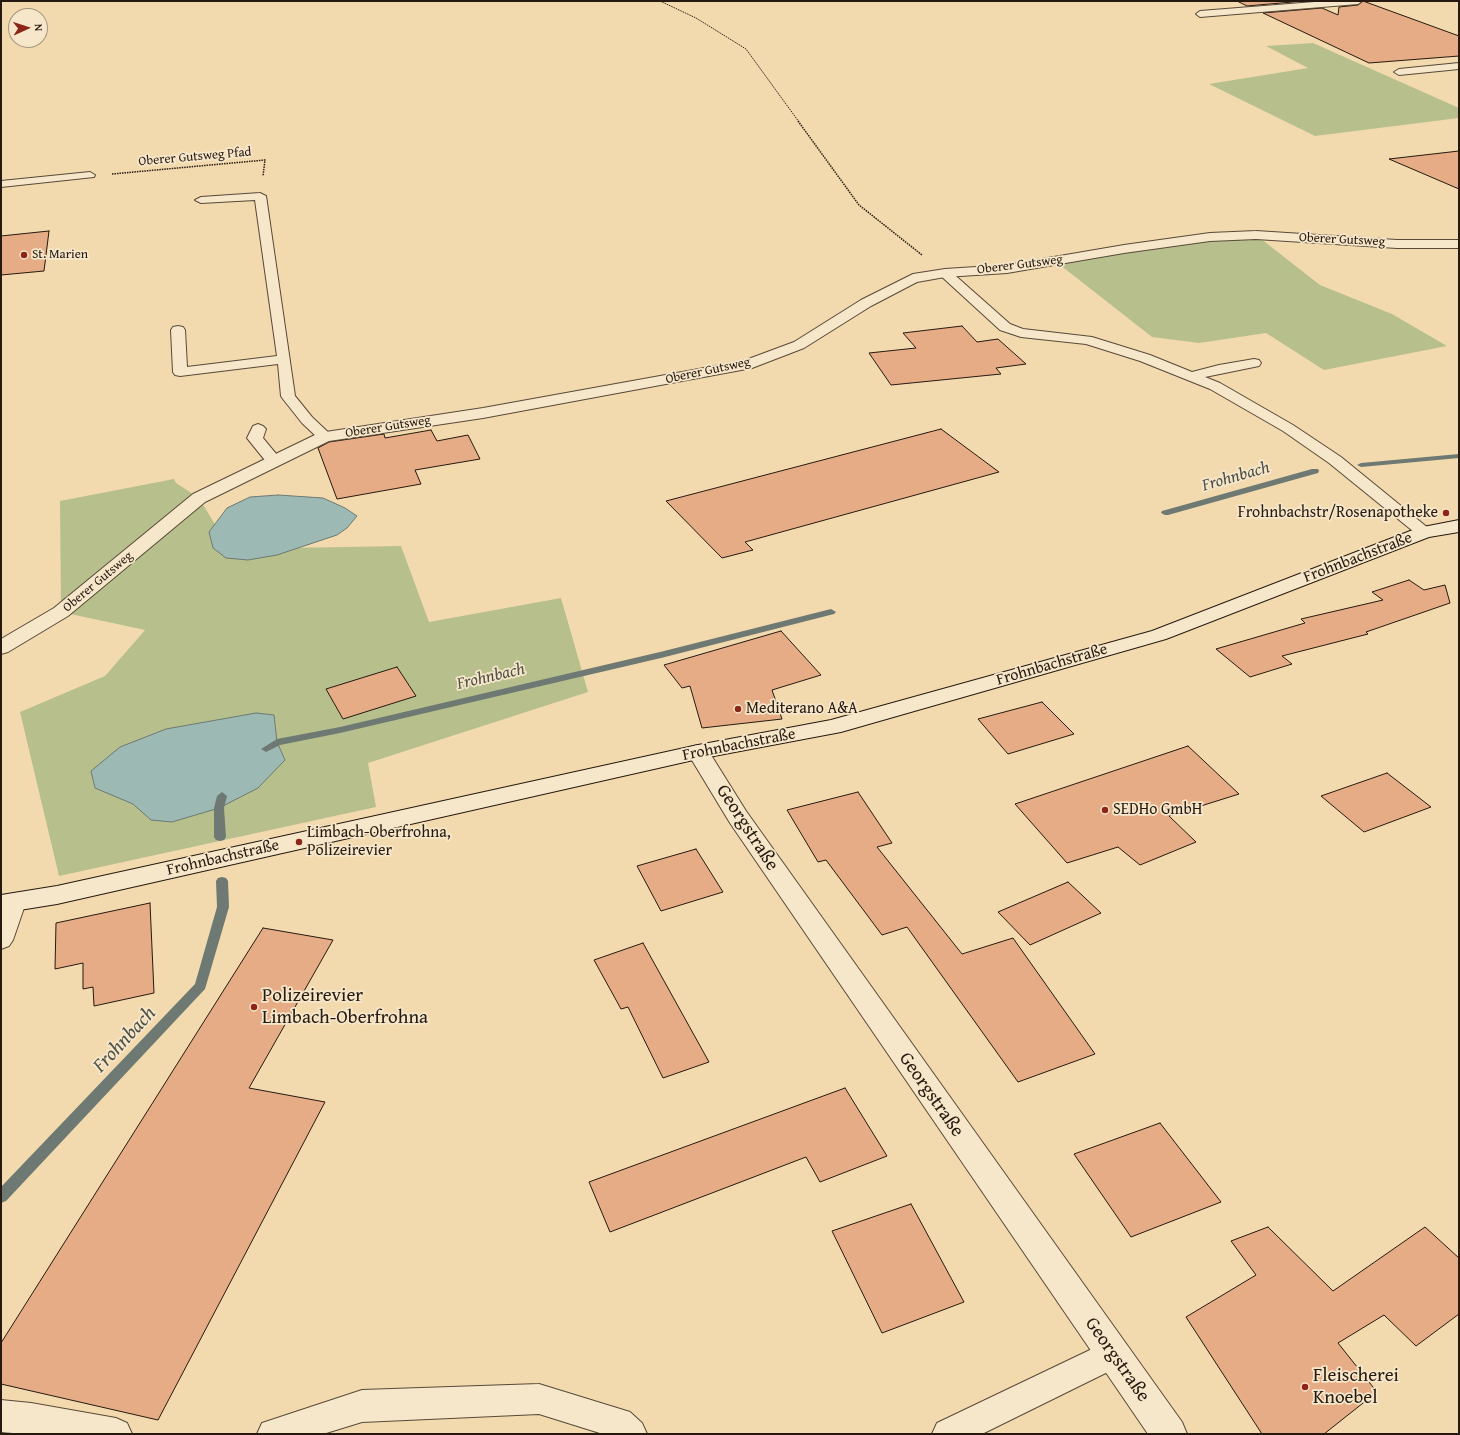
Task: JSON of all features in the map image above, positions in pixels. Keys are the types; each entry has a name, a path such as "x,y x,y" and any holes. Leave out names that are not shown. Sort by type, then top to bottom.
{"street":[{"path":"1200,14 1358,1"},
{"path":"1399,72 1459,66"},
{"name":"Oberer Gutsweg","path":"1,648 61,612 199,498 325,437 491,411 747,365 799,345 866,303 913,278 945,273 1007,269 1124,249 1210,237 1256,235 1398,244 1459,244"},
{"name":"Frohnbachstraße","path":"8,903 57,895 698,752 833,726 1160,635 1425,532 1459,526"},
{"name":"Georgstraße","path":"698,752 738,817 1169,1434"}],"lane":[{"path":"1,184 90,175"},
{"path":"201,200 260,196 288,396 307,420 325,437"},
{"path":"945,273 1005,327 1021,333 1087,340 1145,358 1192,376 1228,393 1288,428 1335,460 1425,532"},
{"path":"178,330 180,372 284,359"},
{"path":"1192,376 1219,369 1254,363"},
{"path":"258,428 255,438 274,461"},
{"path":"1,940 8,903"},
{"path":"948,1434 1113,1354"},
{"path":"273,1434 362,1406 539,1399 619,1423 631,1434"},
{"path":"1,1416 31,1419 116,1434"}],"path":[{"path":"660,1 696,18 746,49 859,205 945,273"},
{"name":"Oberer Gutsweg Pfad","path":"90,175 265,160 260,196"}],"green space":[{"path":"1313,43 1459,108 1459,118 1315,136 1209,84 1308,68 1266,46"},
{"path":"1256,235 1320,285 1392,314 1447,346 1324,370 1266,333 1199,343 1152,337 1055,261 1124,249"},
{"path":"174,479 176,483 199,498 230,549 401,546 429,622 561,598 588,692 368,763 376,807 59,876 20,712 105,676 145,630 61,612 60,501"}],"water":[{"path":"278,495 323,498 345,508 357,516 347,528 337,535 277,555 248,560 226,558 213,548 209,532 227,508 250,497"},
{"path":"256,713 274,715 277,742 285,760 258,788 219,808 172,822 151,820 133,804 95,788 91,771 120,747 166,729"}],"building":[{"path":"1237,1 1304,1 1247,6"},
{"path":"1363,1 1459,36 1459,56 1369,63 1263,13 1322,8 1338,15 1339,7 1358,5"},
{"path":"1459,151 1459,189 1389,159"},
{"name":"St. Marien","path":"49,231 44,271 1,275 1,236"},
{"path":"962,326 977,342 998,339 1026,364 996,368 1001,374 891,385 869,353 916,348 903,333"},
{"path":"941,429 999,472 745,542 753,550 722,558 666,501"},
{"path":"431,430 437,441 468,435 480,459 415,470 421,484 337,499 318,448 329,442 384,434 385,438"},
{"path":"1409,580 1424,590 1445,585 1450,603 1366,632 1368,634 1282,656 1292,664 1250,677 1216,649 1305,623 1301,619 1383,600 1372,592"},
{"path":"781,631 821,675 772,690 782,719 702,728 690,686 682,688 664,665"},
{"path":"397,667 416,696 343,719 326,689"},
{"path":"1042,702 1074,734 1008,754 978,719"},
{"name":"SEDHo GmbH","path":"1188,746 1239,794 1169,816 1196,842 1140,865 1118,847 1067,863 1015,804"},
{"path":"1387,773 1431,807 1364,832 1321,796"},
{"path":"858,792 892,843 877,847 962,954 1013,938 1095,1054 1018,1082 907,927 882,935 826,860 818,862 787,810"},
{"path":"696,849 723,892 661,911 637,866"},
{"path":"1068,882 1101,913 1030,945 998,912"},
{"path":"150,903 154,993 94,1006 93,987 83,989 83,963 55,969 56,923"},
{"path":"263,928 333,940 249,1088 325,1102 158,1420 1,1384 1,1343"},
{"path":"643,943 709,1062 663,1078 628,1007 621,1009 594,960"},
{"path":"845,1088 887,1156 820,1182 806,1157 610,1232 589,1182"},
{"path":"1160,1123 1221,1202 1131,1237 1074,1154"},
{"path":"911,1204 964,1302 882,1333 832,1231"},
{"path":"1268,1227 1333,1291 1425,1227 1459,1258 1459,1314 1416,1346 1384,1315 1338,1343 1377,1392 1324,1434 1262,1434 1186,1317 1256,1275 1231,1241"}],"waterway":[{"name":"Frohnbach","path":"1361,465 1459,456"},
{"name":"Frohnbach","path":"1165,513 1315,471"},
{"name":"Frohnbach","path":"266,749 277,742 340,730 661,655 831,612"},
{"name":"Frohnbach","path":"220,837 219,808 222,796"},
{"name":"Frohnbach","path":"1,1197 201,986 223,907 222,881"}],"place":[{"name":"St. Marien","path":"24,255"},
{"name":"Frohnbachstr/Rosenapotheke","path":"1446,513"},
{"name":"Mediterano A&A","path":"738,709"},
{"name":"SEDHo GmbH","path":"1105,810"},
{"name":"Limbach-Oberfrohna, Polizeirevier","path":"299,842"},
{"name":"Polizeirevier Limbach-Oberfrohna","path":"254,1007"},
{"name":"Fleischerei Knoebel","path":"1305,1387"}]}
